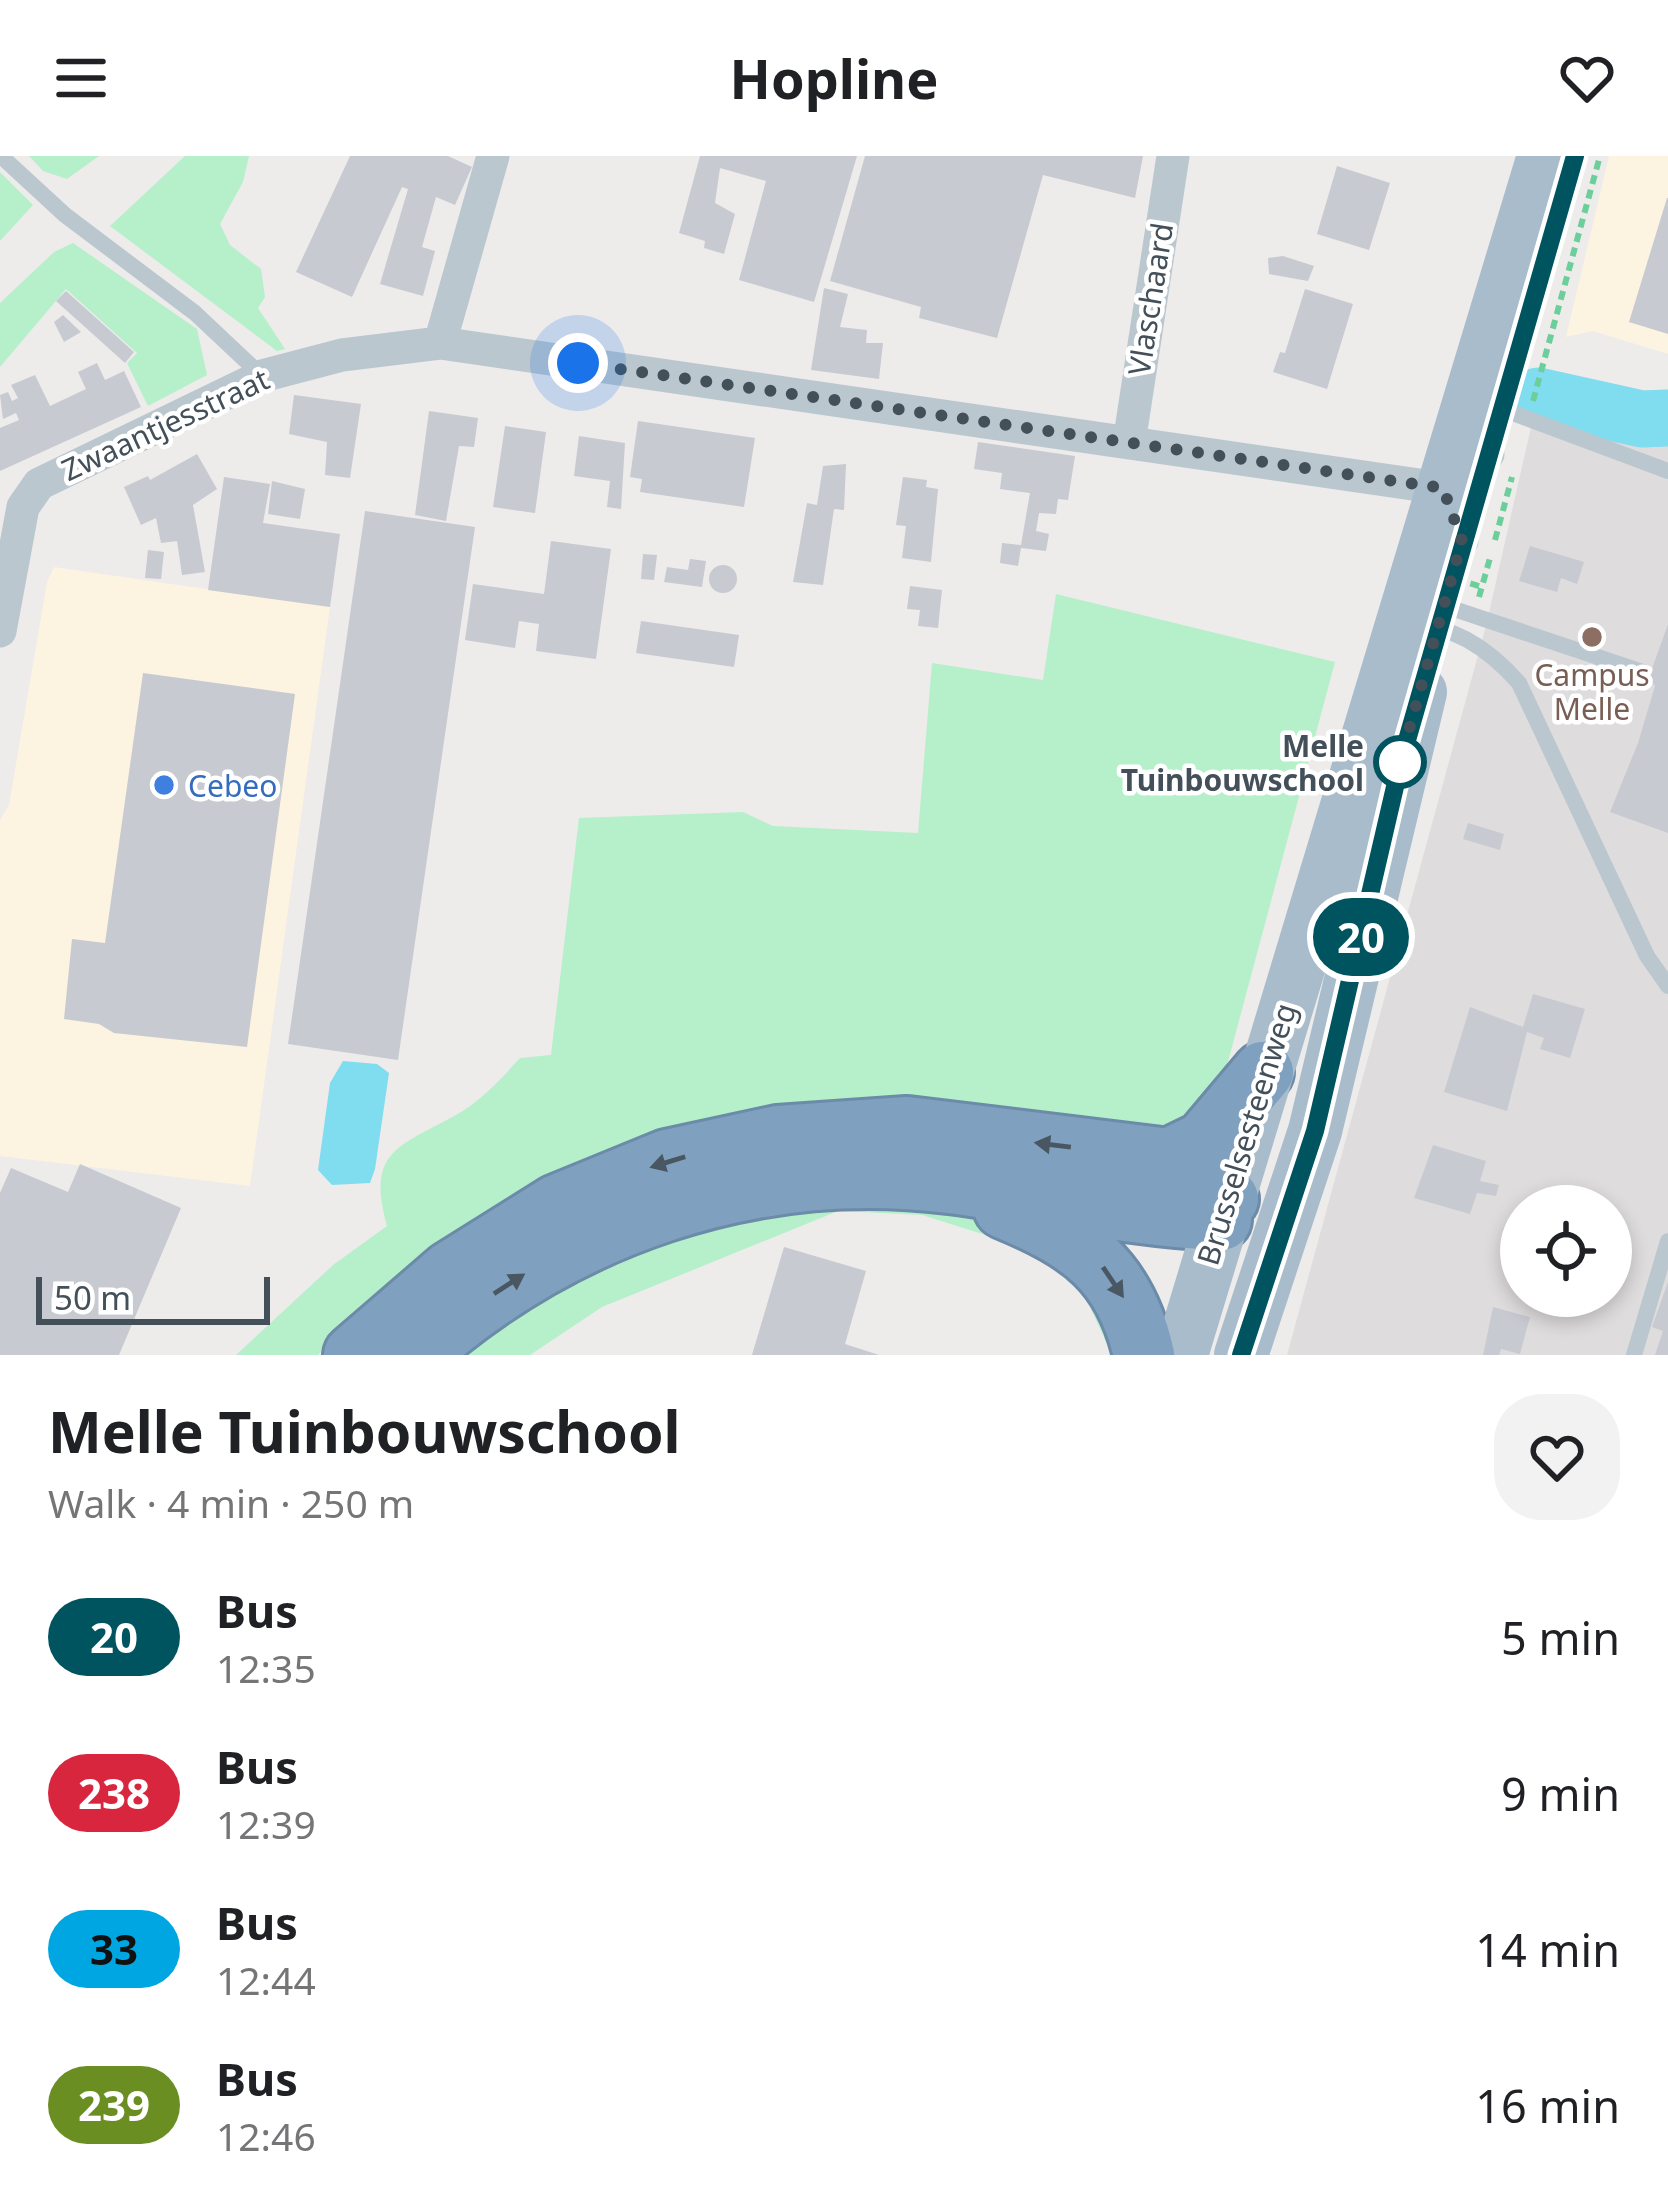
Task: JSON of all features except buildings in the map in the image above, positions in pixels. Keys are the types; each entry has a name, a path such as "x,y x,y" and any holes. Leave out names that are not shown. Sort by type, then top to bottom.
{"highway":[{"path":"353,1355 407,1304 471,1257 557,1205 667,1160 778,1136 907,1127 1169,1159 1204,1142 1264,1072"},
{"path":"1169,1159 1229,1210"},
{"path":"417,1355 461,1316 522,1275 642,1218 730,1191 798,1178 943,1182 1229,1210"},
{"path":"943,1182 1062,1232 1100,1262 1130,1307 1144,1355"}],"main road":[{"name":"Brusselsesteenweg","path":"1245,1342 1274,1267 1315,1131 1401,761 1429,618 1443,488 1544,156"},
{"name":"Brusselsesteenweg","path":"1180,1355 1229,1210 1264,1072 1429,618 1462,541 1575,156"},
{"path":"1245,1342 1253,1255 1229,1210 1270,1185 1315,1131"}],"street":[{"path":"440,343 494,156"},
{"name":"Vlaschaard","path":"1129,442 1173,156"},
{"name":"Zwaantjesstraat","path":"0,631 30,492 49,477 262,376 342,355 440,343 1443,488"},
{"path":"1462,541 1443,488 1495,432"}],"lane":[{"path":"1,156 65,215 195,314 262,376"},
{"path":"1495,432 1668,471"},
{"path":"1429,618 1643,672"},
{"path":"1429,618 1496,657 1519,683 1647,956 1668,986"},
{"path":"1634,1355 1668,1241"}],"shaded area":[{"path":"1609,156 1668,156 1668,354 1593,331 1566,337"},
{"path":"1538,396 1632,417 1668,416 1668,1355 1287,1355 1486,626"},
{"path":"54,567 330,607 250,1186 0,1156 0,820 9,805 47,582"}],"green space":[{"path":"29,156 99,156 67,179 43,171"},
{"path":"185,156 249,156 243,182 220,224 230,245 261,269 265,297 258,308 285,349 277,351 110,226"},
{"path":"0,172 33,205 0,241"},
{"path":"73,243 197,329 207,375 148,406 127,363 137,353 66,289 0,367 0,303 54,252"},
{"path":"1056,594 1335,662 1221,1088 1201,1113 1168,1127 458,1237 390,1284 318,1355 236,1355 333,1265 387,1226 381,1182 392,1154 474,1103 520,1058 551,1055 579,818 743,812 773,826 918,833 932,663 1043,680"},
{"path":"855,1201 937,1207 1009,1222 1108,1299 1118,1355 1112,1355 1081,1287 1027,1248 922,1215 838,1211 602,1307 530,1355 459,1355 549,1291 614,1258 715,1225"}],"water":[{"path":"343,1061 377,1064 389,1073 370,1183 332,1185 318,1170 330,1083"}],"waterway":[{"path":"1538,396 1642,419 1668,418"}],"bus line":[{"name":"20","path":"1241,1355 1274,1267 1315,1131 1401,761 1575,156"}],"place":[{"name":"Campus Melle","path":"1592,637"},
{"name":"Melle Tuinbouwschool","path":"1400,762"},
{"name":"Cebeo","path":"164,785"}],"route":[{"path":"578,363 1443,488 1462,541 1400,762"}]}
